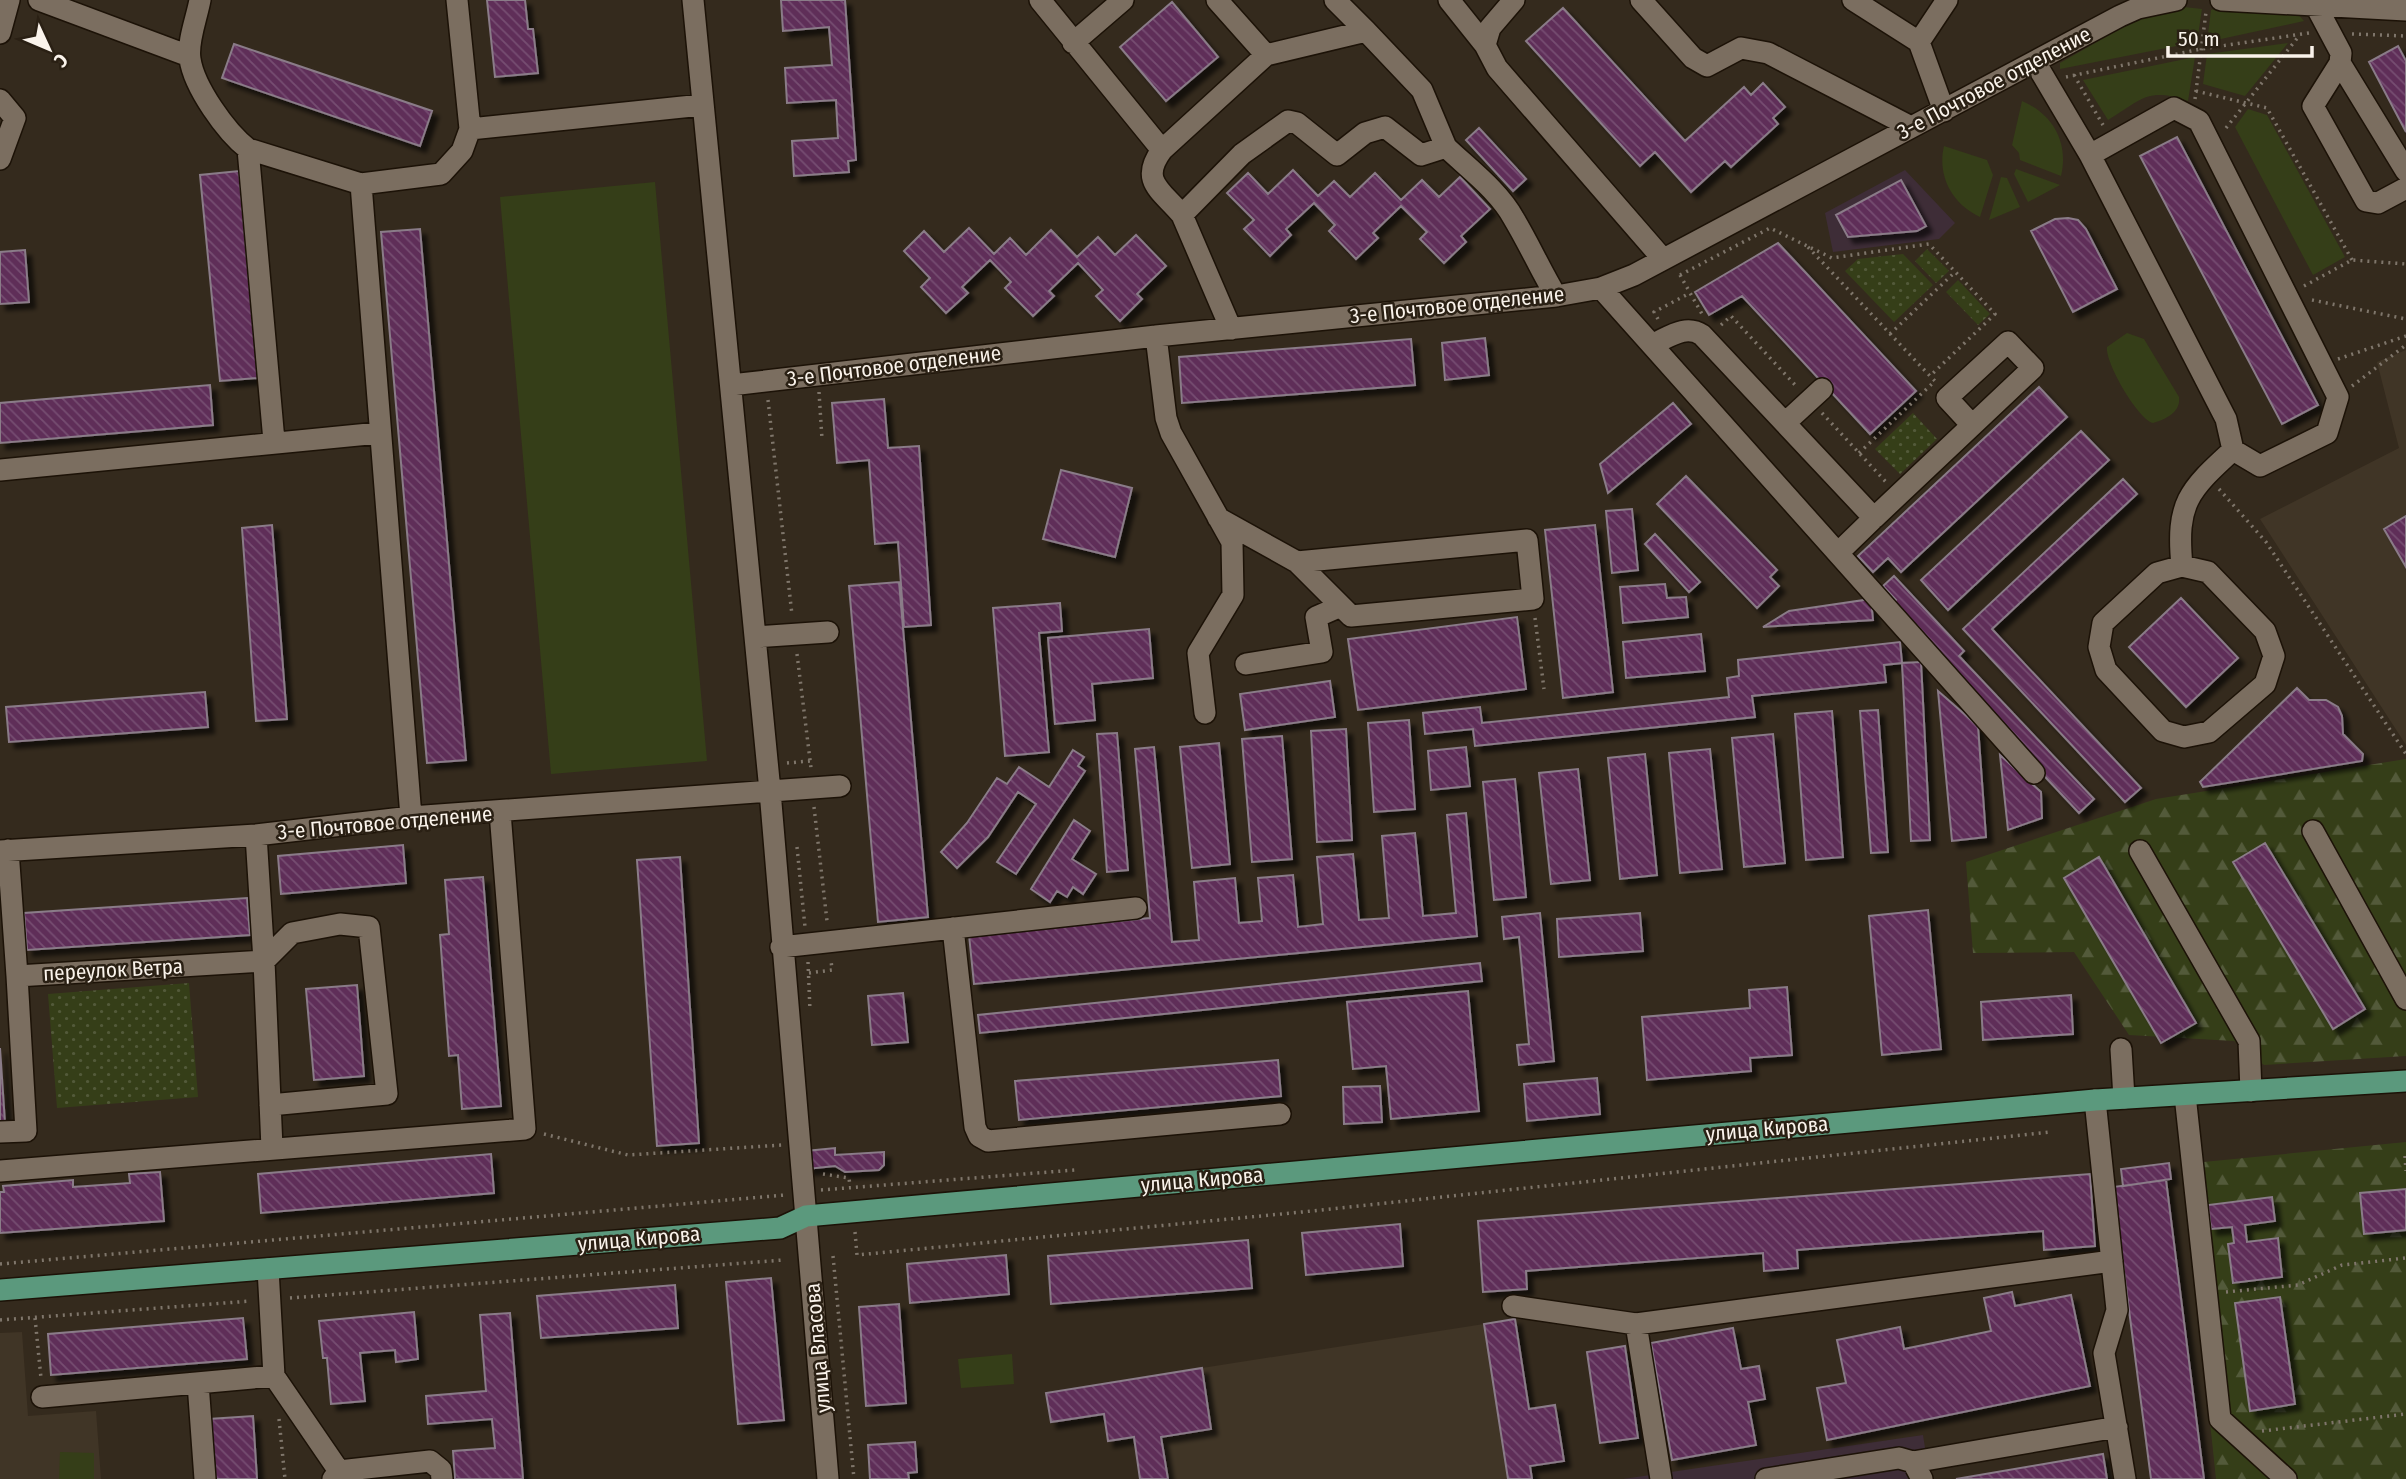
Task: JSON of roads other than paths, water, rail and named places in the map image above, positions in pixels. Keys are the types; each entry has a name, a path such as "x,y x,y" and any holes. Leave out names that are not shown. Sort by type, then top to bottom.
{"main road":[{"name":"улица Кирова","path":"0,1290 780,1228 806,1216 2095,1100 2406,1081"}],"street":[{"path":"0,33 9,0"},
{"path":"39,0 189,56"},
{"path":"200,0 189,56 195,77 232,137 248,149 361,184 441,174 461,151 470,129 457,0"},
{"path":"693,0 770,791 781,947 806,1216"},
{"path":"1073,43 1123,0"},
{"path":"1217,0 1266,55"},
{"path":"1335,0 1422,90 1446,147 1487,186 1514,217 1526,246 1556,296"},
{"path":"1449,0 1485,45 1497,68 1662,258"},
{"path":"1485,45 1490,28 1514,0"},
{"path":"1641,0 1693,58 1707,66 1741,48 1768,53 1911,127"},
{"path":"1853,0 1919,42 1944,111"},
{"path":"1919,42 1947,0"},
{"name":"3-е Почтовое отделение","path":"731,385 1156,336 1556,296 1601,288 2035,62 2117,8 2176,0"},
{"path":"2234,1 2406,9 2405,0"},
{"path":"1052,4 1073,43 1162,150"},
{"path":"2316,6 2341,53 2340,63 2313,106 2367,201 2378,203 2406,188"},
{"path":"1231,329 1182,215 1150,177 1150,166 1162,150 1266,55 1366,31"},
{"path":"2035,62 2090,155 2226,419 2233,450 2260,466 2327,433 2338,397 2199,121 2174,108 2090,155"},
{"path":"2340,63 2406,171"},
{"path":"0,100 15,118 0,159"},
{"path":"470,129 702,105"},
{"path":"1182,215 1242,154 1288,121 1297,123 1337,155 1365,133 1385,127 1421,155 1446,147"},
{"path":"248,149 274,441"},
{"path":"361,184 411,817"},
{"path":"1601,288 1839,552 1888,613 2034,773"},
{"path":"1653,344 1686,330 1694,330 1874,518"},
{"path":"1156,336 1166,418 1171,433 1232,542 1233,595 1198,653 1205,713"},
{"path":"1785,423 1822,389"},
{"path":"1839,552 1972,425"},
{"path":"0,470 274,441 379,433"},
{"path":"2182,566 2179,530 2187,498 2206,474 2233,450"},
{"path":"1218,518 1297,562 1351,616 1533,599 1527,540 1297,562"},
{"path":"2182,566 2208,572 2265,631 2274,656 2265,684 2209,732 2184,737 2163,731 2134,701 2106,670 2099,647 2103,623 2157,573 2182,566"},
{"path":"1246,664 1322,652 1317,617 1341,606"},
{"path":"755,638 828,632"},
{"name":"3-е Почтовое отделение","path":"2,849 256,835 411,817 840,786"},
{"path":"0,1171 525,1129 500,812"},
{"path":"2313,831 2406,999"},
{"path":"256,835 272,1148"},
{"path":"2,849 17,975"},
{"path":"2140,851 2249,1041 2251,1091"},
{"path":"781,947 1136,908"},
{"path":"264,961 292,933 340,924 369,927 387,1094 270,1105"},
{"path":"953,928 975,1127 979,1136 988,1141 1280,1114"},
{"name":"переулок Ветра","path":"0,1132 26,1131 17,975 264,961"},
{"path":"2121,1049 2124,1098"},
{"path":"2185,1095 2220,1419 2286,1479"},
{"path":"2095,1100 2117,1310 2104,1353 2125,1479"},
{"name":"улица Власова","path":"806,1216 828,1479"},
{"path":"1513,1306 1636,1324 2112,1261"},
{"path":"268,1269 274,1376 336,1475 430,1461 441,1470 442,1479"},
{"path":"1636,1324 1661,1479"},
{"path":"42,1396 274,1376"},
{"path":"198,1383 205,1479"},
{"path":"1766,1479 1899,1458 1918,1471 2117,1427"}]}
